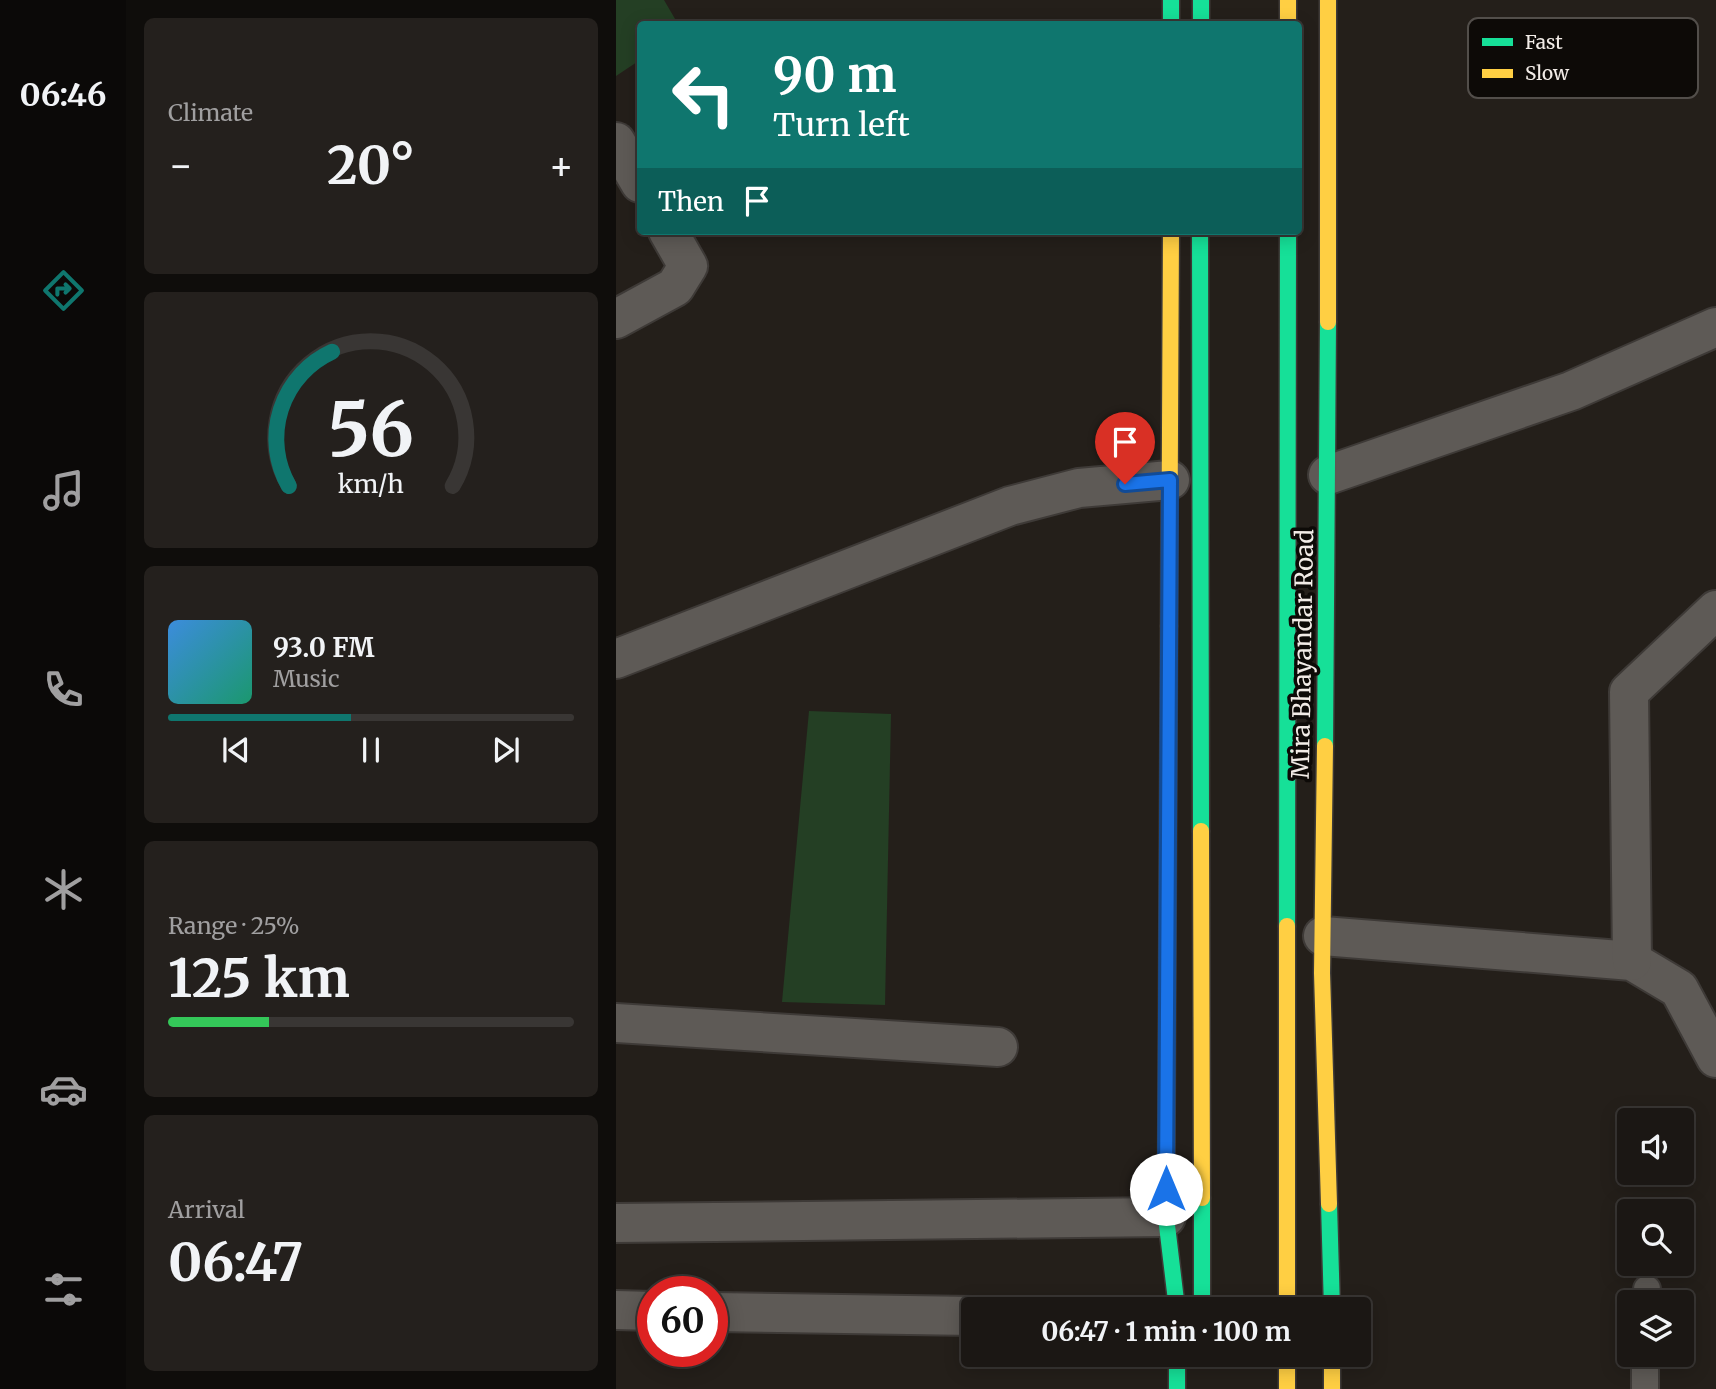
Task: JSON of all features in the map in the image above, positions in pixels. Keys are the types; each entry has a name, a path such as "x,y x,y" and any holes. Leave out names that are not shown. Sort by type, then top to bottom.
{"main road":[{"path":"1171,0 1171,21"},
{"path":"1200,21 1201,0"},
{"path":"1288,0 1288,21"},
{"name":"Mira Bhayandar Road","path":"1328,0 1328,475 1323,936 1332,1297"},
{"path":"1171,235 1166,1217 1176,1297"},
{"path":"1200,235 1202,1297"},
{"path":"1287,1297 1288,235"},
{"path":"1177,1367 1177,1389"},
{"path":"1287,1367 1287,1389"},
{"path":"1332,1367 1332,1389"}],"street":[{"path":"616,142 637,178"},
{"path":"616,319 676,287 688,266 670,235"},
{"path":"1328,475 1571,391 1716,327"},
{"path":"616,659 1010,506 1079,488 1170,480"},
{"path":"1632,961 1629,692 1716,610"},
{"path":"1323,936 1632,961 1679,989 1716,1058"},
{"path":"616,1023 998,1048"},
{"path":"616,1223 1166,1217"},
{"path":"616,1310 637,1311"},
{"path":"728,1312 961,1316"}],"lane":[{"path":"1645,1367 1645,1389"}],"green space":[{"path":"616,0 664,0 676,21 637,21 637,62 616,76"},
{"path":"809,711 891,714 885,1005 782,1002"}],"traffic: fast":[{"path":"1171,0 1171,21"},
{"path":"1201,0 1201,21"},
{"path":"1200,235 1201,831"},
{"path":"1287,926 1288,235"},
{"path":"1325,746 1328,322"},
{"path":"1169,626 1166,1217 1176,1297"},
{"path":"1202,1198 1202,1297"},
{"path":"1329,1204 1332,1297"},
{"path":"1177,1367 1177,1389"}],"traffic: slow":[{"path":"1288,0 1288,21"},
{"path":"1328,0 1328,322"},
{"path":"1169,626 1171,235"},
{"path":"1325,746 1322,973 1329,1204"},
{"path":"1201,831 1202,1198"},
{"path":"1287,926 1287,1297"},
{"path":"1287,1367 1287,1389"},
{"path":"1332,1367 1332,1389"}],"route":[{"path":"1125,484 1170,480 1166,1189"}]}
